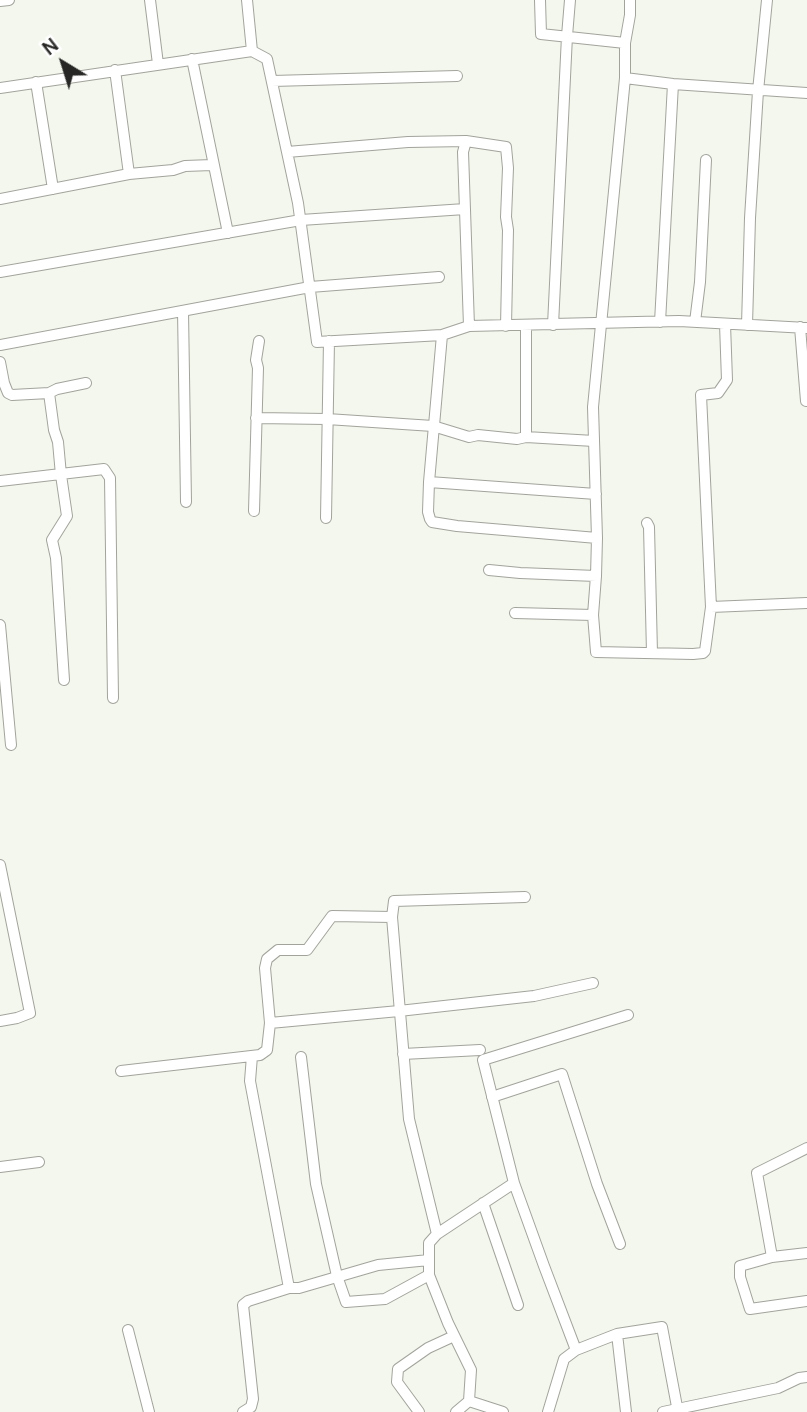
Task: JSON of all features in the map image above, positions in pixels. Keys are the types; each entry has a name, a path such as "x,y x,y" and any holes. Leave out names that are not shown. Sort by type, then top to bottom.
{"street":[{"path":"0,1 9,0"},
{"path":"150,0 158,64"},
{"path":"247,0 252,51"},
{"path":"540,0 541,34 625,43"},
{"path":"553,325 570,0"},
{"path":"631,0 593,407 597,537 593,615 596,652 693,654 705,651 711,607 702,395 718,393 727,380 725,324"},
{"path":"747,325 750,218 767,0"},
{"path":"0,88 252,51 267,60 272,81 301,220 317,342 442,335 469,327 660,322 803,327 806,401"},
{"path":"192,59 228,233"},
{"path":"115,71 129,174"},
{"path":"272,81 457,76"},
{"path":"625,78 807,93"},
{"path":"36,82 53,189"},
{"path":"660,322 673,84"},
{"path":"287,152 408,142 466,141 506,147 509,168 506,326"},
{"path":"466,141 463,152 469,327"},
{"path":"695,322 700,282 706,160"},
{"path":"0,199 129,174 212,164"},
{"path":"0,272 301,220 464,209"},
{"path":"0,345 310,287 439,277"},
{"path":"183,311 186,502"},
{"path":"526,326 526,437"},
{"path":"442,335 429,482 428,512 432,522 597,537"},
{"path":"254,511 258,368 256,360 259,341"},
{"path":"326,518 329,341"},
{"path":"0,362 8,393 18,396 50,393 86,383"},
{"path":"50,393 67,516 52,540 56,558 64,680"},
{"path":"256,418 327,419 433,426 469,438 478,435 594,441"},
{"path":"0,481 104,469 110,478 113,698"},
{"path":"429,482 596,494"},
{"path":"647,523 652,653"},
{"path":"489,570 596,576"},
{"path":"711,607 807,603"},
{"path":"515,613 593,615"},
{"path":"0,625 10,745"},
{"path":"0,865 5,915 30,1013 0,1021"},
{"path":"437,1234 409,1119 392,917 394,901 524,897"},
{"path":"121,1071 260,1055 267,1050 271,1023 265,968 267,959 278,950 307,950 332,916 392,917"},
{"path":"271,1023 534,996 593,983"},
{"path":"576,1350 514,1183 483,1060 628,1015"},
{"path":"403,1054 480,1050"},
{"path":"252,1056 250,1081 289,1288"},
{"path":"301,1057 316,1184 337,1276 346,1301 385,1299 429,1275"},
{"path":"492,1097 562,1074 597,1184 620,1244"},
{"path":"772,1257 757,1173 807,1148"},
{"path":"0,1167 39,1162"},
{"path":"456,1412 469,1401 471,1370 429,1275 429,1243 437,1234 514,1183"},
{"path":"483,1203 518,1305"},
{"path":"807,1253 772,1257 740,1266 740,1277 750,1309 807,1301"},
{"path":"243,1412 251,1407 253,1399 243,1305 289,1288 299,1288 378,1265 429,1260"},
{"path":"548,1412 564,1359 576,1350 617,1334 662,1327 678,1410"},
{"path":"128,1330 149,1412"},
{"path":"617,1334 626,1412"},
{"path":"419,1412 397,1382 398,1369 428,1348 454,1336"},
{"path":"663,1412 778,1388 807,1377"},
{"path":"469,1401 503,1412"}]}
